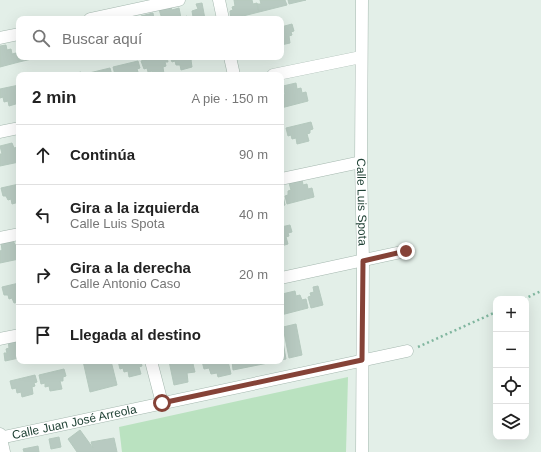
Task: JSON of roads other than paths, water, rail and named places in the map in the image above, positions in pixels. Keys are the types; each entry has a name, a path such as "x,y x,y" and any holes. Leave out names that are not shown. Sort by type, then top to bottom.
{"street":[{"path":"104,16 179,0"},
{"path":"219,0 222,16"},
{"name":"Calle Luis Spota","path":"362,0 362,452"},
{"path":"0,38 16,35"},
{"path":"284,73 361,56"},
{"path":"231,60 233,72"},
{"path":"0,132 16,129"},
{"path":"284,178 361,162"},
{"path":"0,238 16,235"},
{"path":"284,277 406,251"},
{"path":"0,339 16,335"},
{"name":"Calle Juan José Arreola","path":"0,436 410,350"},
{"path":"152,364 162,403"},
{"path":"0,436 4,452"}]}
